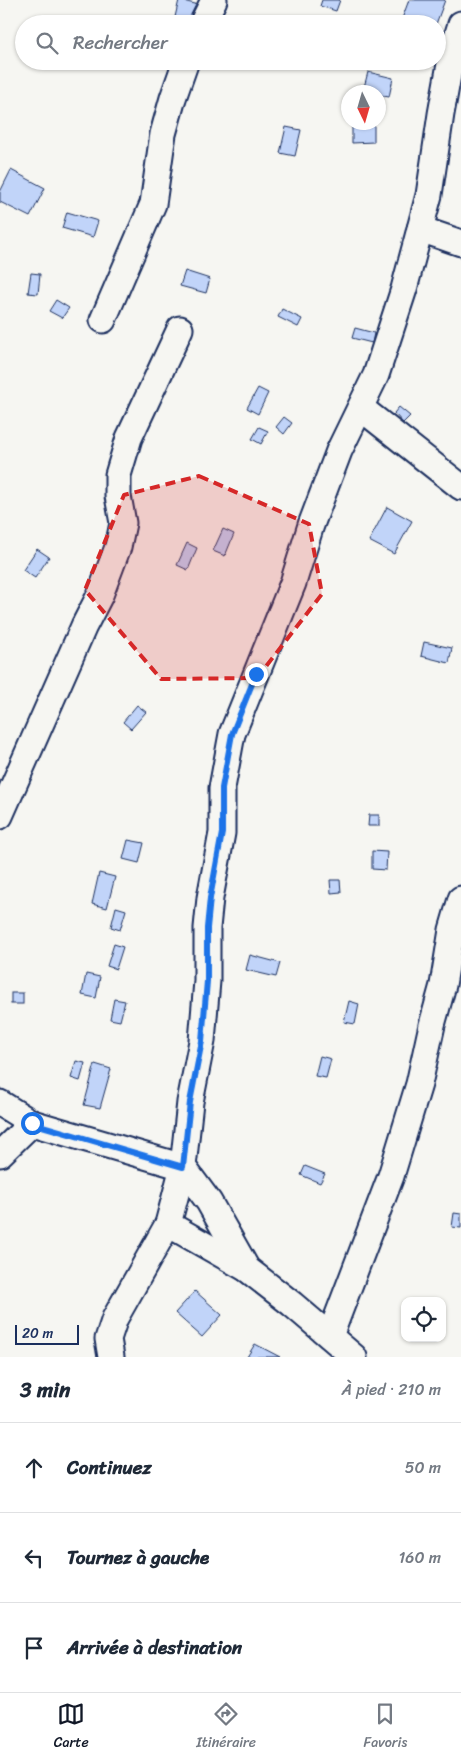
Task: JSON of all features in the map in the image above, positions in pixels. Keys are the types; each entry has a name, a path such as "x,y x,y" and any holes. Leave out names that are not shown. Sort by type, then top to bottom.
{"street":[{"path":"206,15 214,0"},
{"path":"111,1357 108,1338 114,1318 168,1224 183,1167 190,1102 202,1041 207,981 207,928 210,898 222,833 222,788 232,734 293,583 339,452 376,375 404,289 429,196 452,54 461,24"},
{"path":"104,320 153,204 163,134 183,70"},
{"path":"420,229 461,243"},
{"path":"0,816 84,626 100,595 118,547 123,523 118,496 118,475 129,438 180,329"},
{"path":"361,408 461,488"},
{"path":"330,1336 392,1176 419,1084 443,985 452,930 461,898"},
{"path":"0,1103 32,1123 183,1167 209,1202 247,1269"},
{"path":"0,1154 32,1123"},
{"path":"168,1224 247,1269 354,1357"}],"highlighted area":[{"path":"199,476 309,524 322,594 257,678 161,679 85,590 124,495"}],"building":[{"path":"179,0 199,5 197,15 175,15"},
{"path":"322,0 340,0 336,11 320,6"},
{"path":"409,0 445,0 439,15 403,15"},
{"path":"368,72 393,78 389,97 386,96 386,85 365,85"},
{"path":"286,127 301,130 295,156 280,153"},
{"path":"352,130 374,130 374,142 352,143"},
{"path":"11,170 45,188 30,217 0,202 0,192"},
{"path":"67,212 98,221 93,237 62,228"},
{"path":"185,271 210,279 206,293 180,286"},
{"path":"31,273 40,274 38,294 28,293"},
{"path":"56,300 69,308 62,318 49,311"},
{"path":"282,309 302,319 298,327 278,317"},
{"path":"355,328 374,333 372,343 352,338"},
{"path":"258,388 268,393 258,414 247,408"},
{"path":"399,407 410,416 403,423 394,413"},
{"path":"284,417 292,423 284,434 276,427"},
{"path":"259,427 268,431 261,444 252,439"},
{"path":"387,507 412,521 394,554 369,541"},
{"path":"223,529 234,534 225,556 213,551"},
{"path":"187,543 197,548 188,570 177,565"},
{"path":"37,549 49,557 35,578 23,570"},
{"path":"424,642 452,648 449,663 421,656"},
{"path":"137,705 146,712 131,729 123,722"},
{"path":"369,815 379,815 379,826 368,826"},
{"path":"128,840 144,843 139,863 123,859"},
{"path":"372,851 387,852 386,870 372,869"},
{"path":"99,873 115,877 107,908 92,904"},
{"path":"330,880 340,880 341,892 331,893"},
{"path":"116,907 126,910 120,930 111,927"},
{"path":"114,944 123,947 116,969 107,966"},
{"path":"250,955 280,963 276,977 246,970"},
{"path":"86,974 100,977 96,998 82,995"},
{"path":"11,993 23,993 23,1004 11,1004"},
{"path":"114,999 125,1001 120,1021 110,1019"},
{"path":"349,1001 359,1004 355,1024 344,1022"},
{"path":"320,1056 331,1059 326,1078 315,1076"},
{"path":"76,1061 85,1063 80,1081 71,1078"},
{"path":"95,1064 111,1069 100,1108 84,1105"},
{"path":"305,1166 325,1174 320,1183 301,1175"},
{"path":"454,1213 461,1214 461,1228 452,1227"},
{"path":"195,1291 222,1315 202,1337 175,1313"},
{"path":"255,1344 280,1357 247,1357"}],"route":[{"path":"32,1123 183,1167 190,1102 202,1041 207,981 207,928 210,898 222,833 222,788 232,734 256,674"}]}
